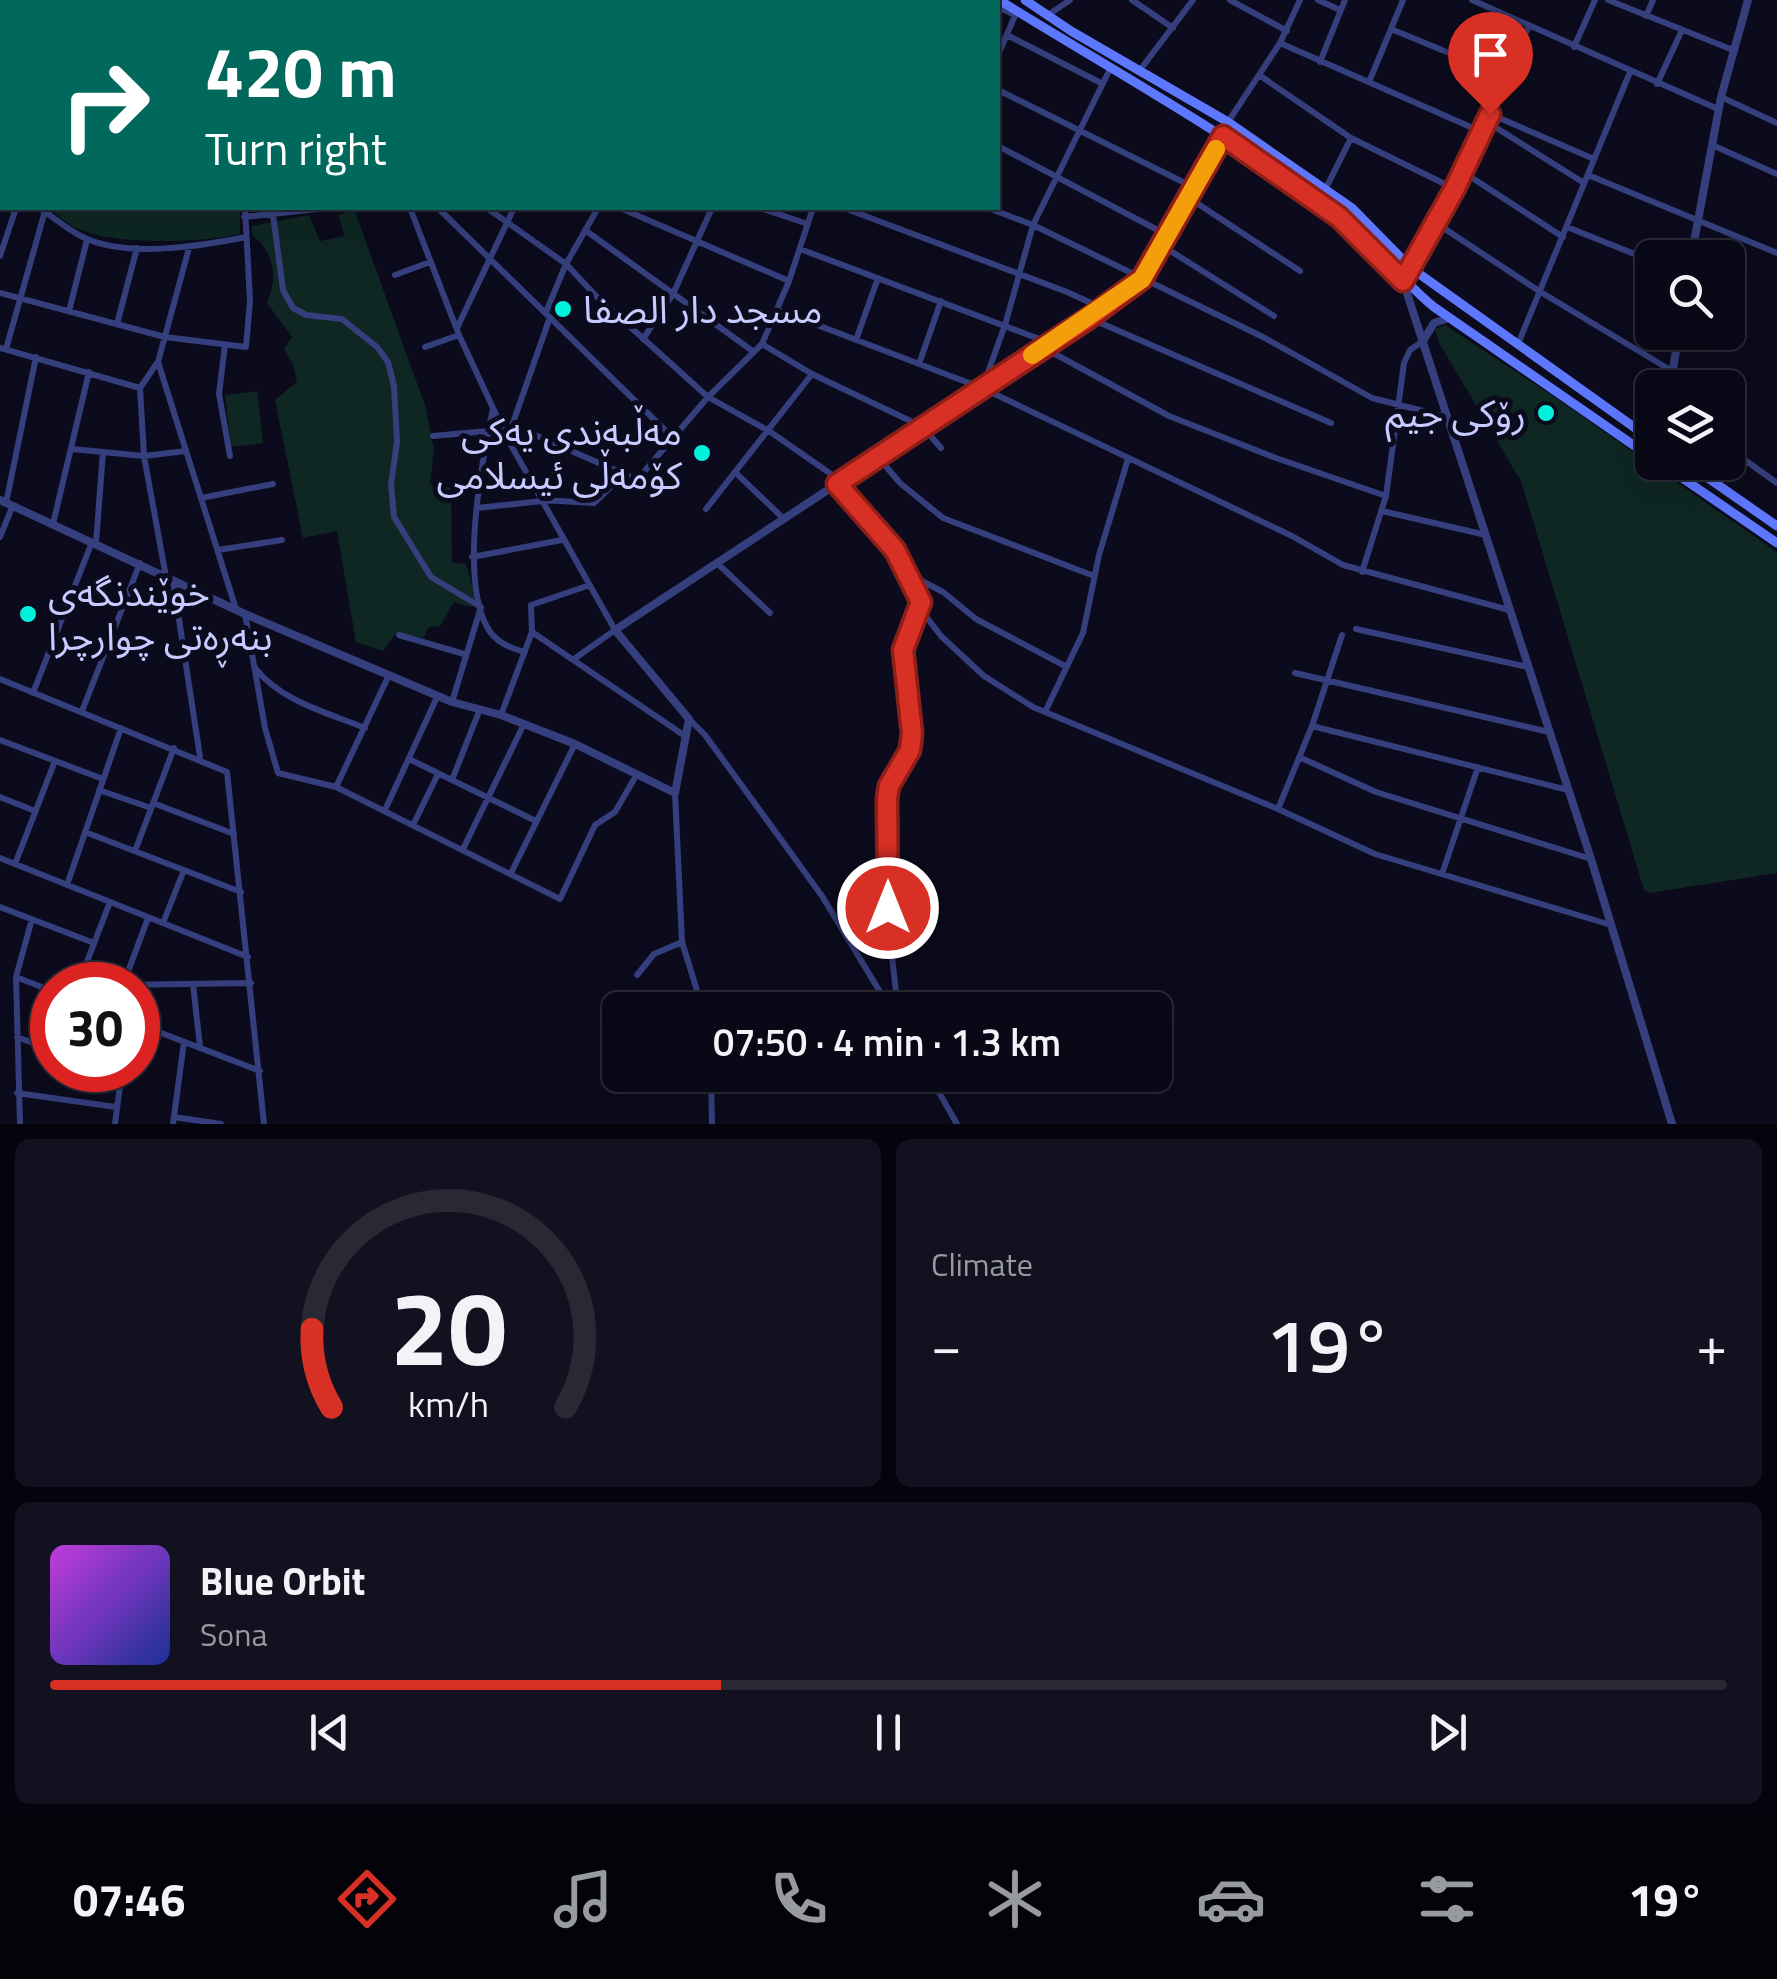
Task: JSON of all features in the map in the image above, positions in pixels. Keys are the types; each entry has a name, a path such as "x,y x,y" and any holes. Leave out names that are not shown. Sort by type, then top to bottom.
{"main road":[{"path":"1026,0 1228,122 1352,208 1411,268 1635,428"},
{"path":"1000,4 1223,136 1339,217 1403,281 1449,318 1635,446"},
{"path":"1146,90 1153,77"},
{"path":"1685,480 1777,543"},
{"path":"1711,480 1777,526"}],"street":[{"path":"1048,15 1070,0"},
{"path":"1132,0 1173,28"},
{"path":"1140,70 1193,0"},
{"path":"1230,0 1287,31"},
{"path":"1228,122 1280,43 1300,0"},
{"path":"1318,0 1340,10"},
{"path":"1320,62 1345,0"},
{"path":"1369,82 1403,0"},
{"path":"1473,0 1718,110"},
{"path":"1574,47 1595,0"},
{"path":"1608,0 1733,50"},
{"path":"1646,16 1653,0"},
{"path":"1694,240 1721,96 1748,0"},
{"path":"1000,51 1016,13"},
{"path":"1529,26 1464,172 1403,281 1672,1124"},
{"path":"1391,29 1505,76"},
{"path":"1657,84 1682,30"},
{"path":"1007,35 1103,84"},
{"path":"1280,43 1482,132"},
{"path":"982,388 1005,325 1033,224 1110,69"},
{"path":"1518,344 1630,72"},
{"path":"1259,75 1350,138 1455,188"},
{"path":"1000,91 1194,188"},
{"path":"1721,96 1777,123"},
{"path":"1488,118 1594,159"},
{"path":"1488,118 1586,179 1777,254"},
{"path":"574,659 1142,279 1223,136"},
{"path":"1325,190 1350,138"},
{"path":"1712,145 1777,174"},
{"path":"1000,147 1167,236"},
{"path":"1464,172 1563,237"},
{"path":"1189,198 1300,272"},
{"path":"0,256 15,210"},
{"path":"42,210 3,348 140,388"},
{"path":"43,210 87,240 137,248 189,248 246,238"},
{"path":"0,293 165,337 246,347 250,301 245,210"},
{"path":"244,217 306,210"},
{"path":"411,210 458,331 507,438 615,630 705,736 822,896 883,992"},
{"path":"440,210 672,437"},
{"path":"490,210 566,264 708,397 769,431 839,483 895,550 930,622 972,666 1004,690 1045,712 1375,854 1611,924"},
{"path":"426,348 458,331 513,210"},
{"path":"507,438 566,264 597,210"},
{"path":"625,210 789,281"},
{"path":"643,338 673,294 711,210"},
{"path":"766,210 808,224"},
{"path":"512,425 637,480 708,397 762,344 813,210"},
{"path":"849,210 1102,308"},
{"path":"994,210 1033,224 1262,337 1372,398 1448,416"},
{"path":"273,215 283,290 292,308 306,315 342,319 378,347 388,362 394,386 397,442 391,485 394,518 431,576 481,607"},
{"path":"1436,223 1539,292 1669,370"},
{"path":"1568,227 1635,254"},
{"path":"585,230 754,352"},
{"path":"68,312 87,240"},
{"path":"1162,245 1274,316"},
{"path":"116,325 137,248"},
{"path":"189,248 158,362 140,388 144,456 170,578 200,758"},
{"path":"800,249 1005,325 1169,416 1386,496"},
{"path":"395,275 430,262"},
{"path":"856,340 878,278"},
{"path":"918,364 941,302"},
{"path":"778,310 982,388 1362,572 1509,610"},
{"path":"1089,318 1331,423"},
{"path":"1362,572 1386,496 1404,363 1434,322 1449,318"},
{"path":"762,344 812,374 923,427 941,448"},
{"path":"225,345 218,394 230,456"},
{"path":"0,537 36,357"},
{"path":"158,362 241,612 278,773 336,786 560,899 596,826 615,812 637,774"},
{"path":"53,524 89,372"},
{"path":"706,509 812,374"},
{"path":"493,406 472,557 485,624 498,640 525,652"},
{"path":"433,436 488,431"},
{"path":"72,449 144,456 186,451"},
{"path":"33,693 94,542 103,452"},
{"path":"878,457 900,483 943,518 1094,576"},
{"path":"1045,712 1083,634 1094,576 1128,460"},
{"path":"1745,460 1777,483"},
{"path":"735,472 784,519"},
{"path":"477,508 542,500 594,503 624,474"},
{"path":"201,498 274,484"},
{"path":"7,503 241,612 452,702 575,744 675,793"},
{"path":"1382,511 1486,535"},
{"path":"218,550 282,540"},
{"path":"472,557 562,540"},
{"path":"82,711 140,563"},
{"path":"718,564 770,614"},
{"path":"914,586 922,582 932,584 976,619 1067,667"},
{"path":"501,716 532,632 531,605 590,585"},
{"path":"893,992 887,798 889,786 910,750 912,733 903,650 921,602"},
{"path":"452,702 481,607"},
{"path":"1356,629 1528,667"},
{"path":"532,632 685,736"},
{"path":"399,636 464,654"},
{"path":"1278,810 1342,636"},
{"path":"255,668 266,683 283,693 365,728"},
{"path":"336,786 389,674"},
{"path":"1294,674 1549,732"},
{"path":"0,681 227,772 264,1124"},
{"path":"384,810 438,695"},
{"path":"452,780 480,710"},
{"path":"690,719 675,793 682,942 698,992"},
{"path":"463,849 524,724"},
{"path":"1312,726 1568,790"},
{"path":"67,885 121,728"},
{"path":"0,740 103,780"},
{"path":"510,873 575,744"},
{"path":"135,851 174,748"},
{"path":"1299,757 1376,792 1590,859"},
{"path":"409,760 536,822"},
{"path":"15,864 56,762"},
{"path":"1442,874 1478,767"},
{"path":"413,824 438,774"},
{"path":"100,790 234,834"},
{"path":"0,797 36,811"},
{"path":"85,832 241,892"},
{"path":"0,858 248,957"},
{"path":"163,923 184,870"},
{"path":"87,962 110,902"},
{"path":"0,906 94,942"},
{"path":"130,962 148,918"},
{"path":"20,1124 16,977 32,919"},
{"path":"637,975 654,954 682,942"},
{"path":"16,977 30,982"},
{"path":"160,984 251,983"},
{"path":"193,984 200,1048"},
{"path":"160,1033 260,1071"},
{"path":"17,1037 30,1042"},
{"path":"184,1042 173,1121 221,1124"},
{"path":"114,1124 118,1092"},
{"path":"711,1092 712,1124"},
{"path":"939,1092 957,1124"},
{"path":"17,1093 116,1107"}],"green space":[{"path":"51,210 240,210 240,234 202,239 132,240 74,227"},
{"path":"354,210 426,408 434,450 430,484 451,488 452,563 466,564 475,596 471,607 454,602 440,626 429,627 423,638 396,633 383,651 356,642 337,531 303,538 275,400 297,382 284,349 292,337 267,303 273,284 272,266 266,250 252,235 252,226 309,215 320,241 345,236 338,215"},
{"path":"1445,325 1635,453 1635,480 1674,480 1777,552 1777,873 1649,893 1644,890 1521,481 1439,343 1435,329"},
{"path":"257,391 263,443 231,447 225,395"}],"slow traffic":[{"path":"1032,355 1142,279 1216,149"}],"place":[{"name":"مسجد دار الصفا","path":"563,309"},
{"name":"رۆکی جیم","path":"1546,413"},
{"name":"مەڵبەندی یەکی کۆمەڵی ئیسلامی","path":"702,453"},
{"name":"خوێندنگەی بنەڕەتی چوارچرا","path":"28,614"}],"route":[{"path":"888,908 887,798 889,786 910,750 912,733 903,650 921,602 895,550 837,484 1142,279 1223,136 1339,217 1403,281 1455,188 1490,114"}]}
